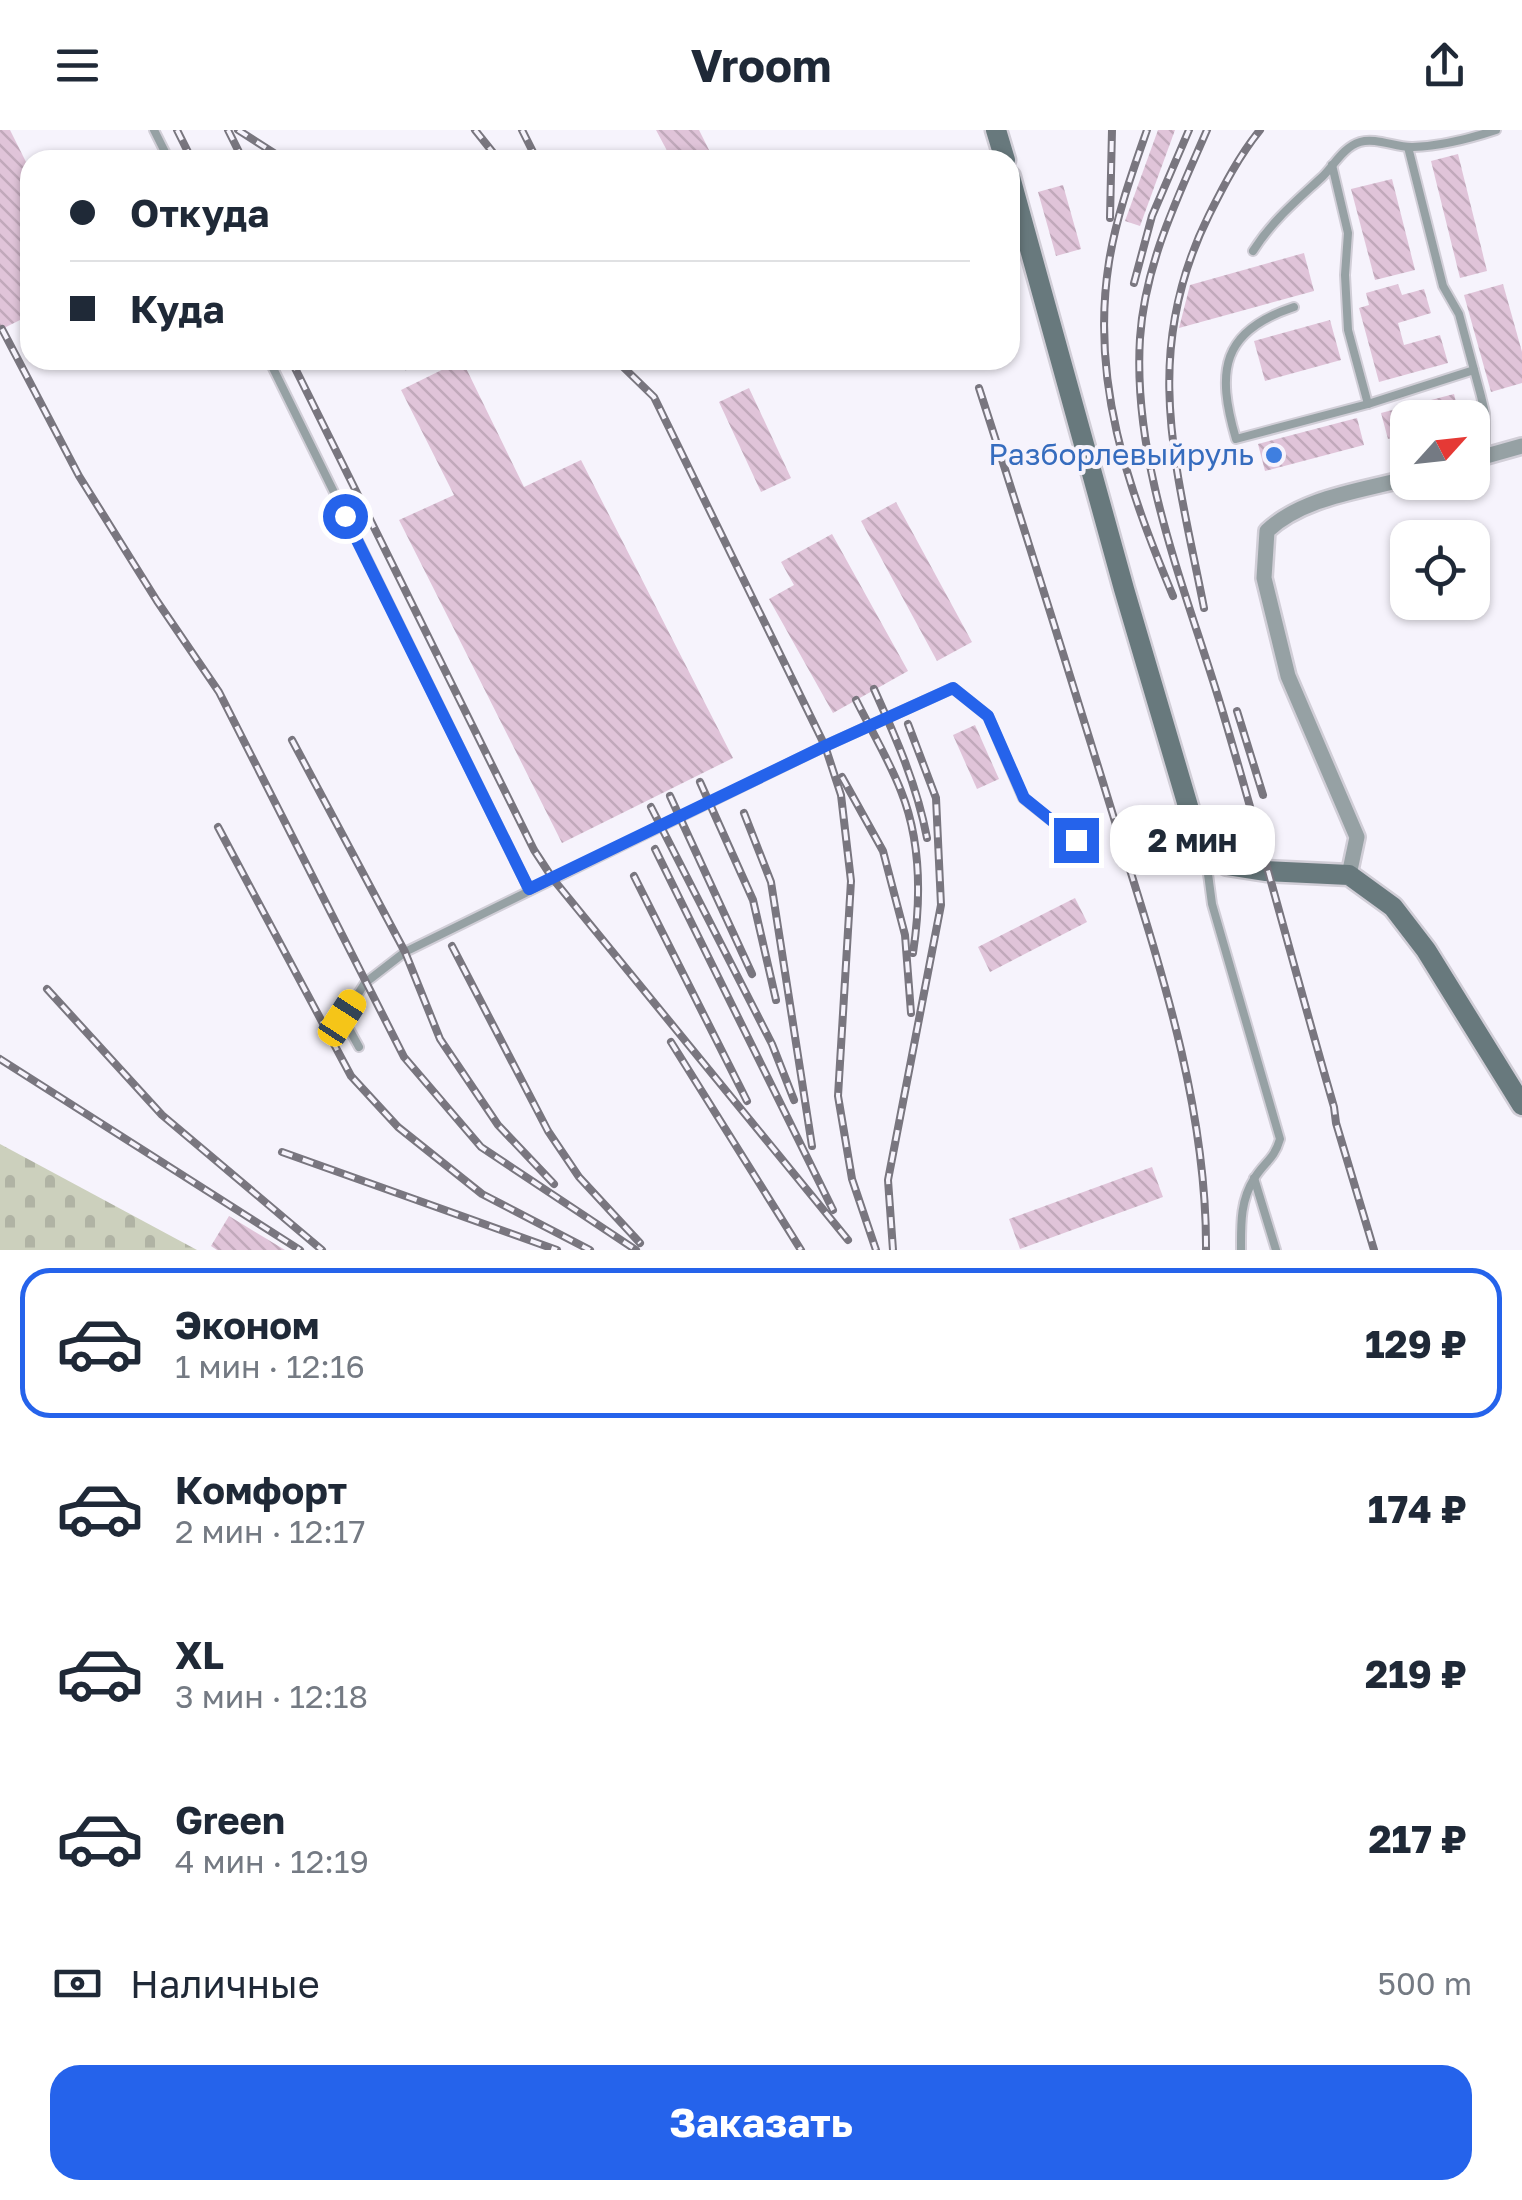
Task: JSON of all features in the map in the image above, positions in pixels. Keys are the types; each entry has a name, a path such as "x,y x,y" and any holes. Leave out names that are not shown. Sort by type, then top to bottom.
{"main road":[{"path":"1020,212 1124,589 1192,823 1206,855 1228,865 1288,874 1349,875 1393,907 1426,950 1522,1105"}],"street":[{"path":"1490,453 1522,446"},
{"path":"1349,875 1357,837 1288,676 1264,578 1267,531 1304,506 1390,483"}],"lane":[{"path":"1253,251 1268,227 1351,146 1363,140 1408,147 1438,145 1496,130"},
{"path":"1408,147 1444,286 1459,314 1482,400"},
{"path":"1332,165 1348,233 1348,330 1368,404"},
{"path":"1294,308 1264,317 1228,355 1224,383 1236,439 1368,404 1474,370"},
{"path":"274,370 529,889"},
{"path":"359,1047 342,1018 365,983 404,952 825,746 953,688 988,716 1024,798 1076,840"},
{"path":"1206,855 1212,904 1280,1139 1274,1157 1254,1178 1241,1210 1241,1250"},
{"path":"1254,1178 1276,1250"}],"green space":[{"path":"0,1144 197,1250 0,1250"}],"building":[{"path":"0,130 10,130 20,150 20,320 0,330"},
{"path":"656,130 699,130 709,150 667,150"},
{"path":"1158,130 1175,130 1140,226 1125,221"},
{"path":"1458,154 1487,271 1460,278 1431,161"},
{"path":"1392,179 1415,270 1375,280 1351,189"},
{"path":"1063,185 1081,249 1056,256 1038,192"},
{"path":"1304,253 1314,291 1179,328 1190,285"},
{"path":"1398,284 1402,295 1424,289 1431,313 1398,323 1404,345 1440,335 1448,363 1379,382 1359,308 1369,305 1366,293"},
{"path":"1503,284 1522,352 1522,383 1491,392 1464,295"},
{"path":"1330,320 1341,360 1265,381 1254,341"},
{"path":"442,370 467,370 524,487 581,460 733,758 562,843 399,520 454,495 401,390"},
{"path":"749,388 791,478 761,492 719,402"},
{"path":"1454,394 1456,400 1431,400"},
{"path":"1390,411 1390,438 1388,439 1381,413"},
{"path":"1357,418 1364,445 1265,471 1258,444"},
{"path":"896,502 972,642 937,661 861,521"},
{"path":"832,534 908,671 833,713 769,599 794,585 781,562"},
{"path":"975,725 999,779 977,789 953,735"},
{"path":"1075,898 1087,922 990,972 978,947"},
{"path":"1152,1167 1163,1197 1020,1249 1009,1219"},
{"path":"229,1216 285,1250 217,1250 211,1246"}],"railway":[{"path":"177,130 187,150"},
{"path":"228,130 238,150"},
{"path":"238,130 269,150"},
{"path":"475,130 491,150"},
{"path":"522,130 532,150"},
{"path":"1110,218 1112,130"},
{"path":"1147,130 1112,245 1104,306 1105,349 1109,391 1128,474 1173,596"},
{"path":"1134,283 1152,216 1189,130"},
{"path":"1207,130 1164,231 1148,283 1140,338 1145,434 1165,528 1223,713 1374,1250"},
{"path":"1204,608 1183,506 1170,410 1175,315 1188,266 1209,215 1260,130"},
{"path":"2,329 20,363"},
{"path":"23,370 79,476 219,692 404,1057 481,1147 636,1250"},
{"path":"296,370 534,850 553,879 848,1240"},
{"path":"626,370 654,397 825,746 841,795 851,881 838,1096 852,1179 876,1250"},
{"path":"979,388 1146,921 1176,1029 1198,1139 1206,1250"},
{"path":"874,689 912,780 927,838"},
{"path":"856,700 908,810 916,850 918,892 913,953"},
{"path":"1237,711 1263,795"},
{"path":"893,1250 888,1180 941,905 936,798 908,724"},
{"path":"292,740 405,952 440,1039 498,1125 554,1184"},
{"path":"842,777 883,851 905,935 911,1013"},
{"path":"700,782 753,900 776,1000"},
{"path":"670,796 752,974"},
{"path":"651,807 772,1044 794,1100"},
{"path":"744,813 771,882 812,1146"},
{"path":"218,827 351,1076 398,1127 482,1194 590,1250"},
{"path":"655,849 833,1210"},
{"path":"634,876 747,1101"},
{"path":"452,946 548,1131 579,1177 640,1243"},
{"path":"47,989 162,1115 322,1250"},
{"path":"671,1042 801,1250"},
{"path":"0,1059 300,1250"},
{"path":"282,1152 557,1250"}],"place":[{"name":"Разборлевыйруль","path":"1274,455"}],"route":[{"path":"345,516 529,889 953,688 988,716 1024,798 1076,840"}]}
